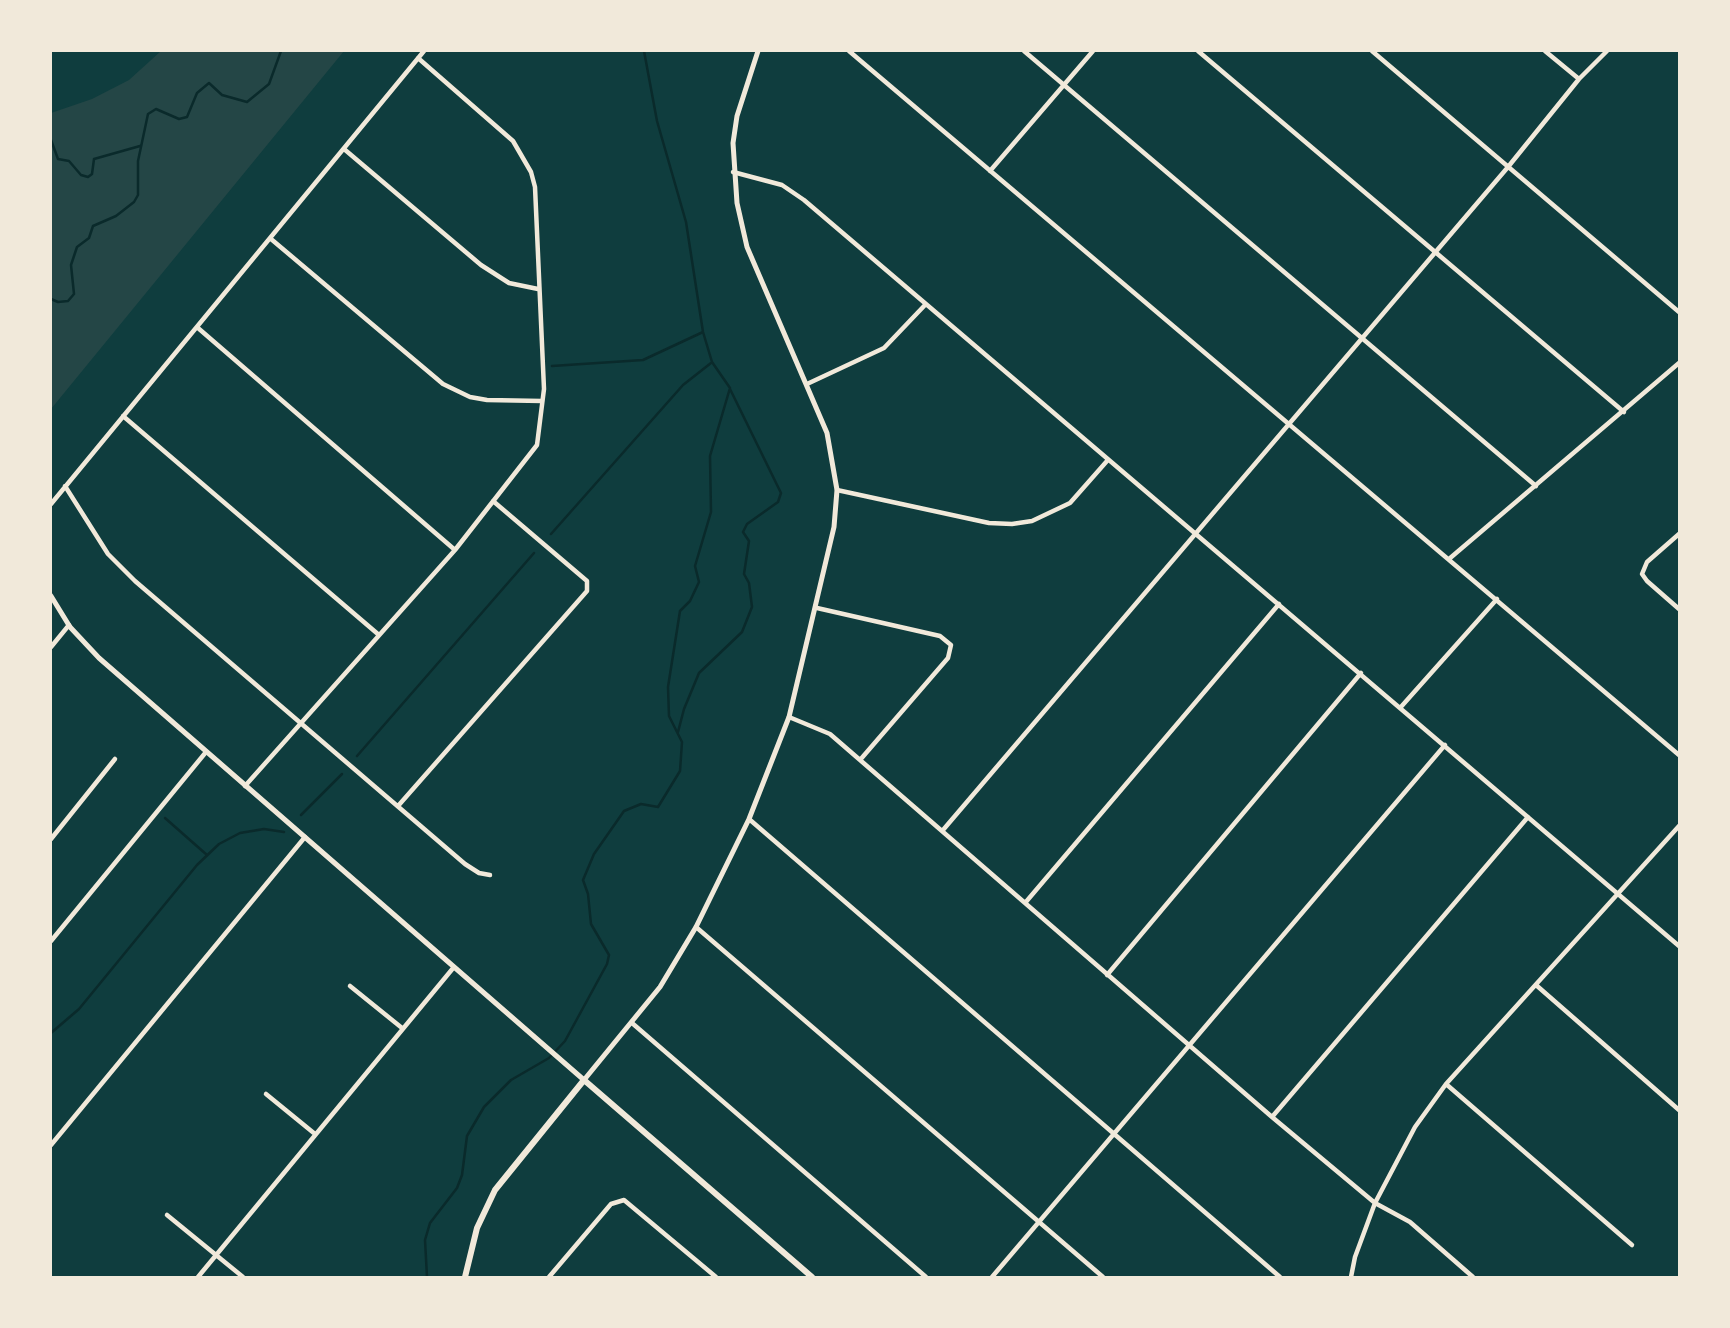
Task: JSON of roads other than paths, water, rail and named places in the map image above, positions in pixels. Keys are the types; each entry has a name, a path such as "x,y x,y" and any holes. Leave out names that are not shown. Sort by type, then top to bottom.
{"main road":[{"path":"465,1277 477,1228 495,1190 584,1080 812,1277"}],"street":[{"path":"51,504 424,51"},
{"path":"51,596 69,625 99,658 584,1080 660,987 696,927 749,818 789,717 817,608 834,527 837,490 827,433 747,247 740,223 733,172 737,116 758,51"},
{"path":"849,51 1679,755"},
{"path":"1024,51 1536,486"},
{"path":"990,171 1093,51"},
{"path":"1198,51 1623,412"},
{"path":"1372,51 1679,312"},
{"path":"1545,51 1579,79"},
{"path":"943,830 1508,167 1579,79 1607,51"},
{"path":"245,786 455,550 537,445 542,401 535,187 524,157 513,141 418,58"},
{"path":"344,149 481,265 509,283 538,289"},
{"path":"733,172 782,186 804,200 1679,946"},
{"path":"271,239 450,388 470,397 487,400 542,401"},
{"path":"807,384 884,348 925,305"},
{"path":"198,328 455,550"},
{"path":"1449,559 1679,363"},
{"path":"123,416 379,635"},
{"path":"837,490 989,523 1032,522 1070,503 1107,461"},
{"path":"65,486 117,565 465,864 479,873 491,875"},
{"path":"398,806 587,592 587,581 492,502"},
{"path":"1679,534 1647,562 1642,574 1647,582 1679,609"},
{"path":"1400,708 1497,599"},
{"path":"1025,903 1279,604"},
{"path":"817,608 940,636 951,645 948,657 860,760"},
{"path":"51,647 69,625"},
{"path":"1107,975 1361,673"},
{"path":"789,717 830,734 1272,1117 1375,1203 1410,1222 1473,1277"},
{"path":"992,1277 1192,1046 1445,745"},
{"path":"51,941 206,752"},
{"path":"51,839 115,759"},
{"path":"1272,1117 1528,817"},
{"path":"749,818 1280,1277"},
{"path":"1351,1277 1355,1257 1375,1203 1415,1127 1446,1084 1679,826"},
{"path":"51,1145 305,837"},
{"path":"696,927 1103,1277"},
{"path":"198,1277 455,966"},
{"path":"1536,985 1679,1110"},
{"path":"349,986 402,1028"},
{"path":"632,1023 926,1277"},
{"path":"1446,1084 1632,1245"},
{"path":"266,1094 315,1134"},
{"path":"550,1277 611,1204 624,1200 716,1277"},
{"path":"167,1215 243,1277"}],"waterway":[{"path":"51,299 58,302 68,301 74,294 71,265 77,247 89,238 93,226 116,216 134,202 138,195 138,161 148,114 156,109 179,119 187,117 197,93 209,83 222,95 247,102 269,84 281,51"},
{"path":"427,1277 425,1240 430,1223 457,1188 462,1175 467,1136 484,1107 511,1080 549,1058 565,1041 607,964 609,955 591,924 588,894 583,880 594,854 624,811 641,804 658,807 680,771 682,742 669,716 668,687 680,611 690,601 699,582 695,566 711,512 710,456 730,388 712,362 703,332 686,222 657,121 644,51"},
{"path":"51,140 58,159 69,161 81,175 88,177 92,174 94,159 140,146"},
{"path":"552,366 643,360 703,332"},
{"path":"551,534 683,385 711,363"},
{"path":"678,732 699,673 742,632 752,607 749,583 744,574 749,541 743,532 747,524 778,502 781,493 730,389"},
{"path":"357,756 534,553"},
{"path":"301,815 342,774"},
{"path":"165,818 207,855"},
{"path":"51,1033 79,1009 197,865 219,844 240,833 264,829 284,832"}]}
